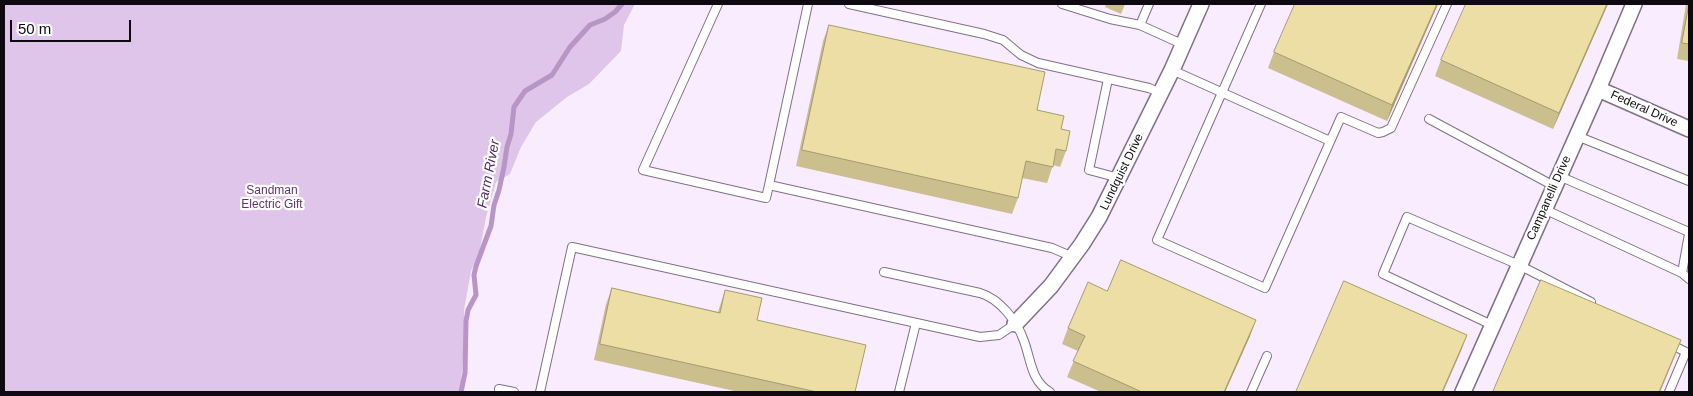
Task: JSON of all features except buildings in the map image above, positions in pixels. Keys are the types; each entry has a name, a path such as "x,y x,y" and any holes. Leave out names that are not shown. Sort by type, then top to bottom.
{"street":[{"name":"Lundquist Drive","path":"1015,324 1051,286 1099,217 1184,45 1201,4"},
{"name":"Campanelli Drive","path":"1463,392 1634,4"},
{"name":"Federal Drive","path":"1598,89 1689,129"}],"lane":[{"path":"718,4 643,170 766,198 808,4"},
{"path":"849,4 984,34 1003,40 1021,55 1038,63 1149,88 1161,93"},
{"path":"1062,4 1110,20 1140,25 1184,45"},
{"path":"1140,25 1149,4"},
{"path":"1261,4 1157,240 1265,288 1341,117 1378,133 1391,128 1446,4"},
{"path":"1172,70 1330,141"},
{"path":"1108,79 1088,170 1119,178"},
{"path":"1429,119 1556,181 1689,233 1682,273"},
{"path":"1577,136 1689,181"},
{"path":"769,185 1052,248 1073,257"},
{"path":"1544,209 1682,273 1689,279"},
{"path":"1492,326 1383,274 1407,217 1519,265 1598,306"},
{"path":"540,392 572,247 987,338 999,335 1015,324"},
{"path":"884,272 986,295 999,303 1015,324 1024,340 1038,383 1050,392"},
{"path":"899,392 916,323"},
{"path":"1660,338 1686,352 1669,392"},
{"path":"1251,392 1267,356"},
{"path":"499,389 514,392"}],"green space":[{"name":"Sandman Electric Gift","path":"4,4 635,4 624,25 621,51 589,84 567,97 536,122 521,147 510,174 496,182 486,217 480,249 471,271 464,310 464,349 460,392 4,392"}],"waterway":[{"name":"Farm River","path":"461,392 465,373 466,321 468,310 476,295 474,275 491,226 494,205 511,134 514,107 525,91 552,75 570,47 590,25 605,19 622,4"}]}
